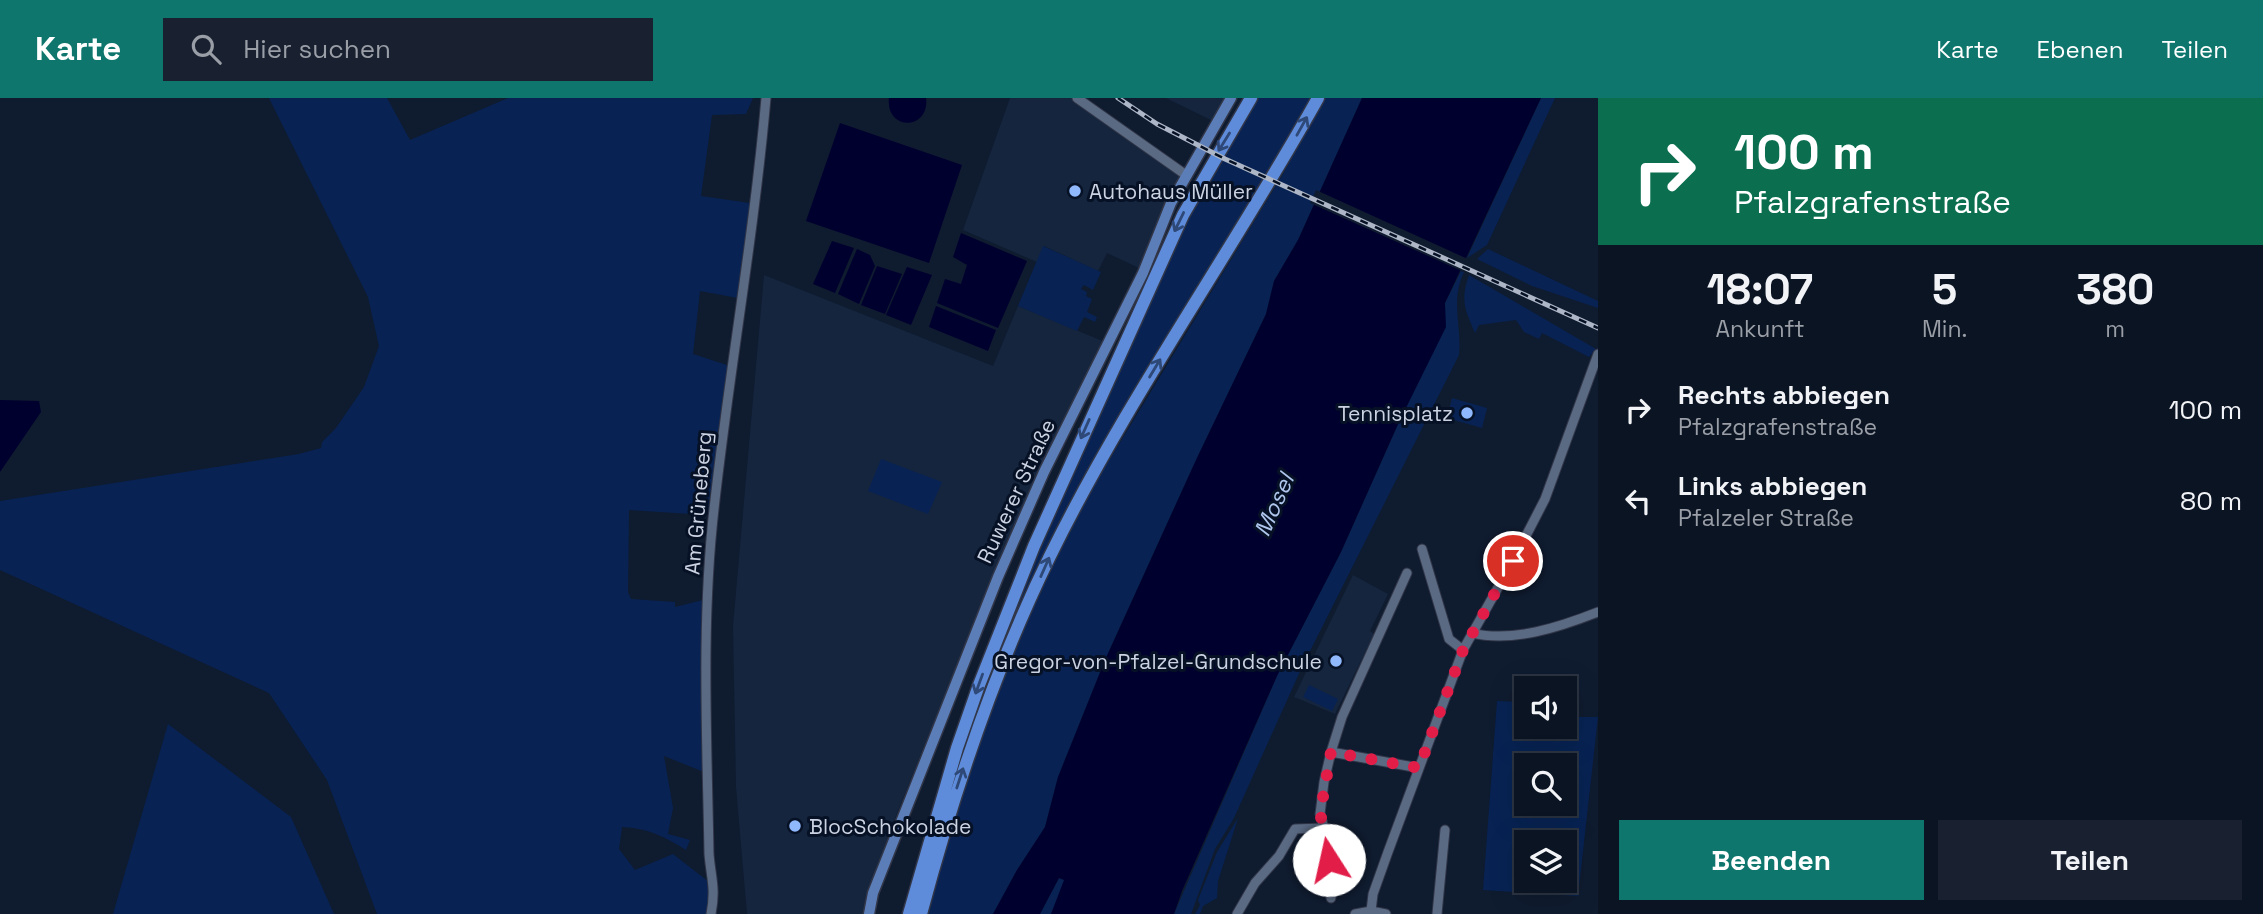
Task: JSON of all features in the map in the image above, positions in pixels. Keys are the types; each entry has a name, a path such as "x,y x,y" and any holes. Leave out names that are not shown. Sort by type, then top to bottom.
{"highway":[{"path":"909,914 957,748 1034,546 1183,215 1251,98"},
{"path":"921,914 968,754 996,678 1049,557 1122,424 1287,154 1318,98"}],"main road":[{"name":"Ruwerer Straße","path":"869,914 873,893 998,576 1044,472 1143,273 1171,204 1231,98"}],"street":[{"name":"Am Grüneberg","path":"711,914 714,890 709,854 707,598 729,374 738,334 766,98"},
{"path":"1077,98 1186,175"},
{"path":"1371,911 1373,894 1463,650 1545,499 1598,354"},
{"path":"1422,549 1449,639 1463,650"},
{"path":"1331,890 1328,842 1320,814 1331,752 1342,718 1407,573"},
{"path":"1472,633 1484,636 1518,635 1562,625 1598,612"},
{"path":"1331,752 1419,768"},
{"path":"1237,914 1255,883 1279,856 1295,830 1324,828"},
{"path":"1437,914 1445,830"},
{"path":"1355,914 1371,911 1386,914"}],"shaded area":[{"path":"269,98 387,98 410,140 508,98 753,98 746,114 712,115 701,196 750,203 738,298 700,291 693,354 730,366 707,515 629,510 628,592 631,599 675,602 675,607 703,600 704,772 664,756 673,808 668,834 690,840 686,850 656,834 622,827 619,849 635,870 673,854 709,882 707,914 377,914 327,780 269,693 0,570 0,501 299,454 321,448 322,442 336,428 364,387 379,346 368,297"},
{"name":"Autohaus Müller","path":"1010,98 1073,98 1180,174 1139,268 1107,253 1098,271 1044,246 1037,262 963,230"},
{"path":"1166,98 1237,98 1221,125"},
{"path":"1258,98 1311,98 1137,389 987,686 984,684 1018,596 1188,218"},
{"path":"1324,98 1362,98 1298,240 1274,281 1266,314 1105,660 1058,777 1045,827 993,914 926,914 997,691 1053,562 1082,505 1283,174"},
{"path":"1541,98 1555,98 1487,245 1467,258"},
{"path":"1043,246 1101,272 1093,290 1084,285 1081,289 1092,299 1087,312 1097,317 1095,322 1084,317 1077,331 1018,306"},
{"path":"1488,249 1598,301 1598,308 1532,286 1477,259"},
{"path":"1461,271 1464,272 1457,304 1459,355 1302,667 1234,818 1215,849 1191,914 1174,914 1277,676 1341,552 1445,327 1445,303"},
{"path":"764,275 993,366 1018,306 1105,342 1050,448 1007,543 895,818 871,884 864,914 747,914 736,787 733,626"},
{"path":"1469,275 1596,349 1589,357 1542,333 1539,339 1524,332 1516,320 1479,325 1475,333 1465,305"},
{"name":"Tennisplatz","path":"1452,398 1487,408 1482,428 1447,418"},
{"path":"881,459 942,482 928,514 868,491"},
{"name":"Gregor-von-Pfalzel-Grundschule","path":"1353,575 1388,594 1370,631 1374,634 1335,714 1294,697"},
{"path":"1309,685 1338,699 1332,711 1303,697"},
{"path":"1497,701 1514,702 1514,739 1577,739 1577,717 1598,717 1578,896 1530,893 1577,893 1577,830 1514,830 1514,892 1483,890"},
{"path":"168,724 291,817 334,914 113,914"},
{"path":"1238,818 1218,881 1217,898 1203,906 1200,914 1195,914 1217,852"},
{"path":"1059,878 1065,880 1051,914 1040,914"}],"water":[{"path":"889,98 926,98 925,109 915,121 900,121 890,109"},
{"name":"Mosel","path":"1362,98 1541,98 1445,303 1446,327 1399,422 1341,552 1277,676 1174,914 1051,914 1064,880 1059,878 1040,914 993,914 1045,827 1058,777 1105,660 1266,314 1274,281 1298,240"},
{"path":"840,123 962,165 929,263 806,221"},
{"path":"961,233 1027,261 998,328 937,303 945,279 961,284 967,265 953,257"},
{"path":"832,241 854,248 835,293 813,284"},
{"path":"857,249 870,255 875,266 859,304 838,294"},
{"path":"877,266 902,274 885,314 861,305"},
{"path":"907,267 932,275 911,325 886,315"},
{"path":"936,306 996,330 988,351 929,327"},
{"path":"0,400 39,401 41,412 0,472"}],"pier":[{"path":"1316,190 1470,260 1464,272 1310,203"}],"railway":[{"path":"1118,98 1157,124 1225,159 1598,328"}],"place":[{"name":"Autohaus Müller","path":"1075,191"},
{"name":"Tennisplatz","path":"1467,413"},
{"name":"Gregor-von-Pfalzel-Grundschule","path":"1336,661"},
{"name":"BlocSchokolade","path":"795,826"}],"route":[{"path":"1329,860 1328,842 1320,814 1331,752 1419,768 1463,650 1513,561"}]}
